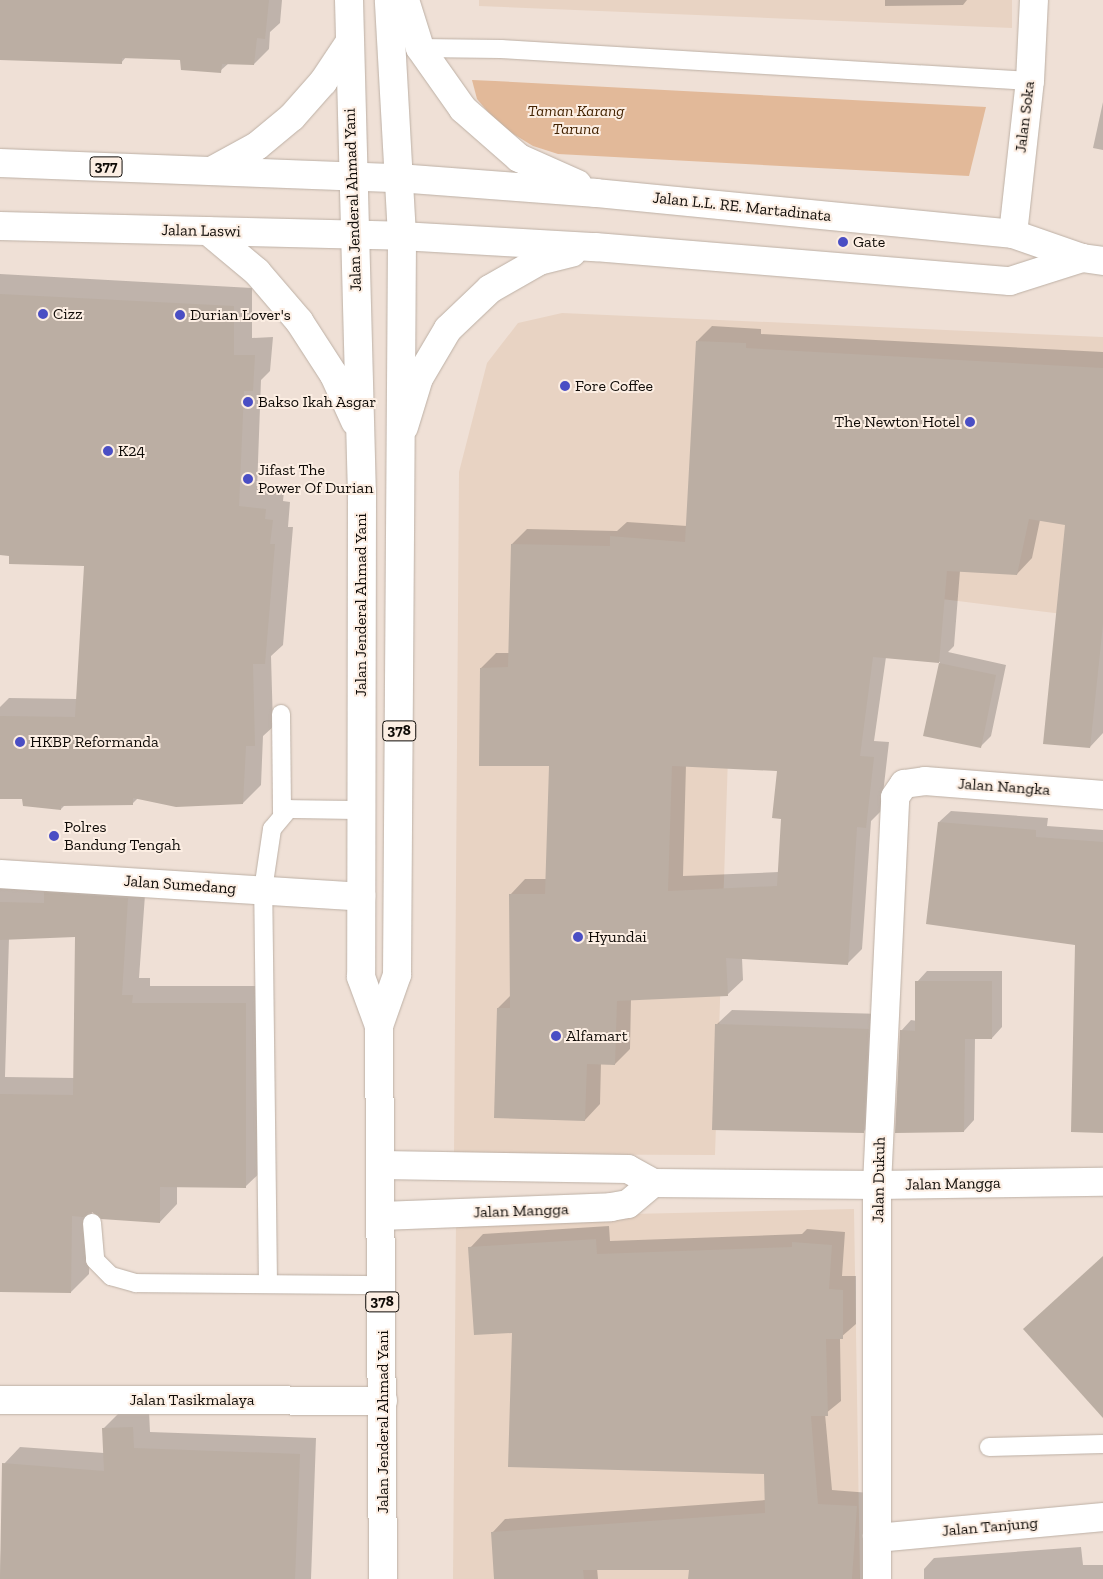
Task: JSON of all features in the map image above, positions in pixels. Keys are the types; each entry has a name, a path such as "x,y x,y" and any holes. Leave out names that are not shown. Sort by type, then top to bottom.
{"main road":[{"name":"Jalan Jenderal Ahmad Yani","path":"349,0 351,174 360,434 361,976 379,1026 384,1401 383,1579"},
{"name":"Jalan Jenderal Ahmad Yani","path":"379,1026 397,976 402,236 389,0"},
{"path":"404,0 420,48 463,109 519,158 596,192"},
{"name":"Jalan Soka","path":"1013,234 1030,81 1034,0"},
{"path":"211,171 257,146 292,116 323,82 349,43"},
{"name":"377","path":"0,163 351,174 398,178"},
{"name":"Jalan L.L. RE. Martadinata","path":"398,178 596,192 1013,234 1093,260"},
{"name":"Jalan Laswi","path":"0,226 402,236"},
{"path":"208,231 257,272 299,321 334,375 360,434"},
{"name":"Jalan L.L. RE. Martadinata","path":"402,236 595,247 1010,281 1093,260"},
{"path":"402,433 419,378 448,329 490,289 539,261 595,247"},
{"name":"Jalan Nangka","path":"904,784 925,781 1103,795"},
{"name":"Jalan Dukuh","path":"877,1579 877,1185 895,797 904,784"},
{"name":"Jalan Sumedang","path":"0,874 361,897"},
{"name":"Jalan Mangga","path":"381,1165 628,1169 653,1183 877,1185 1103,1182"},
{"name":"Jalan Mangga","path":"381,1216 611,1207 628,1204 653,1183"},
{"name":"Jalan Tasikmalaya","path":"0,1400 384,1401"},
{"name":"Jalan Tanjung","path":"877,1538 1103,1517"}],"lane":[{"path":"420,48 501,49 1030,81"},
{"path":"281,714 282,814"},
{"path":"268,1284 264,890 272,829 282,814 289,809 361,810"},
{"path":"92,1223 95,1260 111,1276 136,1283 382,1285"},
{"path":"989,1447 1103,1444"}],"shaded area":[{"path":"479,0 1012,0 1012,28 479,6"},
{"path":"562,313 1103,337 1103,619 734,573 715,1155 454,1154 459,472 487,363 518,323"},
{"path":"854,1209 860,1579 453,1579 456,1218"}],"green space":[{"name":"Taman Karang Taruna","path":"472,80 986,107 969,176 558,154 533,146 500,126 477,99"}],"building":[{"path":"0,0 269,0 265,39 257,38 254,65 222,64 221,73 181,70 180,60 122,58 122,64 0,60"},
{"path":"0,294 234,306 234,355 255,355 253,391 244,391 239,506 266,509 265,519 273,520 270,544 275,544 265,664 253,664 255,746 246,746 243,804 176,807 133,798 133,805 61,806 61,810 23,806 22,799 0,799 0,716 75,717 84,566 9,564 9,556 0,555"},
{"path":"696,341 746,343 746,348 1103,368 1103,624 1090,748 1043,744 1065,525 1029,519 1017,575 947,571 939,663 873,657 860,756 874,757 866,828 857,827 848,965 726,958 728,996 617,1001 615,1065 587,1064 585,1121 494,1118 497,1008 510,1008 509,894 545,894 549,766 479,766 480,668 508,667 511,544 610,546 610,536 685,542","holes":["672,766 777,771 772,818 781,819 777,886 668,891"]},
{"path":"939,663 996,675 981,748 923,736"},
{"path":"938,822 1036,830 1036,837 1103,842 1103,1133 1071,1132 1075,945 926,924"},
{"path":"44,892 128,898 122,995 133,995 132,1003 246,1003 246,1188 160,1187 160,1223 101,1219 92,1212 83,1217 72,1216 71,1293 0,1292 0,1094 73,1095 75,937 0,940 0,902 44,903"},
{"path":"915,981 992,981 992,1039 965,1039 964,1132 895,1133 900,1030 915,1031"},
{"path":"715,1024 869,1029 864,1133 712,1130"},
{"path":"596,1239 597,1254 792,1247 792,1242 832,1245 829,1289 843,1290 843,1339 826,1339 828,1416 811,1416 818,1504 857,1506 852,1579 688,1579 689,1570 583,1570 584,1579 494,1579 491,1532 765,1513 764,1474 508,1467 512,1333 474,1335 468,1247"},
{"path":"1103,1256 1103,1418 1023,1329"},
{"path":"133,1427 134,1448 300,1454 295,1579 0,1579 2,1463 104,1471 102,1428"}],"place":[{"name":"Gate","path":"843,242"},
{"name":"Cizz","path":"43,314"},
{"name":"Durian Lover's","path":"180,315"},
{"name":"Fore Coffee","path":"565,386"},
{"name":"Bakso Ikah Asgar","path":"248,402"},
{"name":"The Newton Hotel","path":"970,422"},
{"name":"K24","path":"108,451"},
{"name":"Jifast The Power Of Durian","path":"248,479"},
{"name":"HKBP Reformanda","path":"20,742"},
{"name":"Polres Bandung Tengah","path":"54,836"},
{"name":"Hyundai","path":"578,937"},
{"name":"Alfamart","path":"556,1036"}]}
